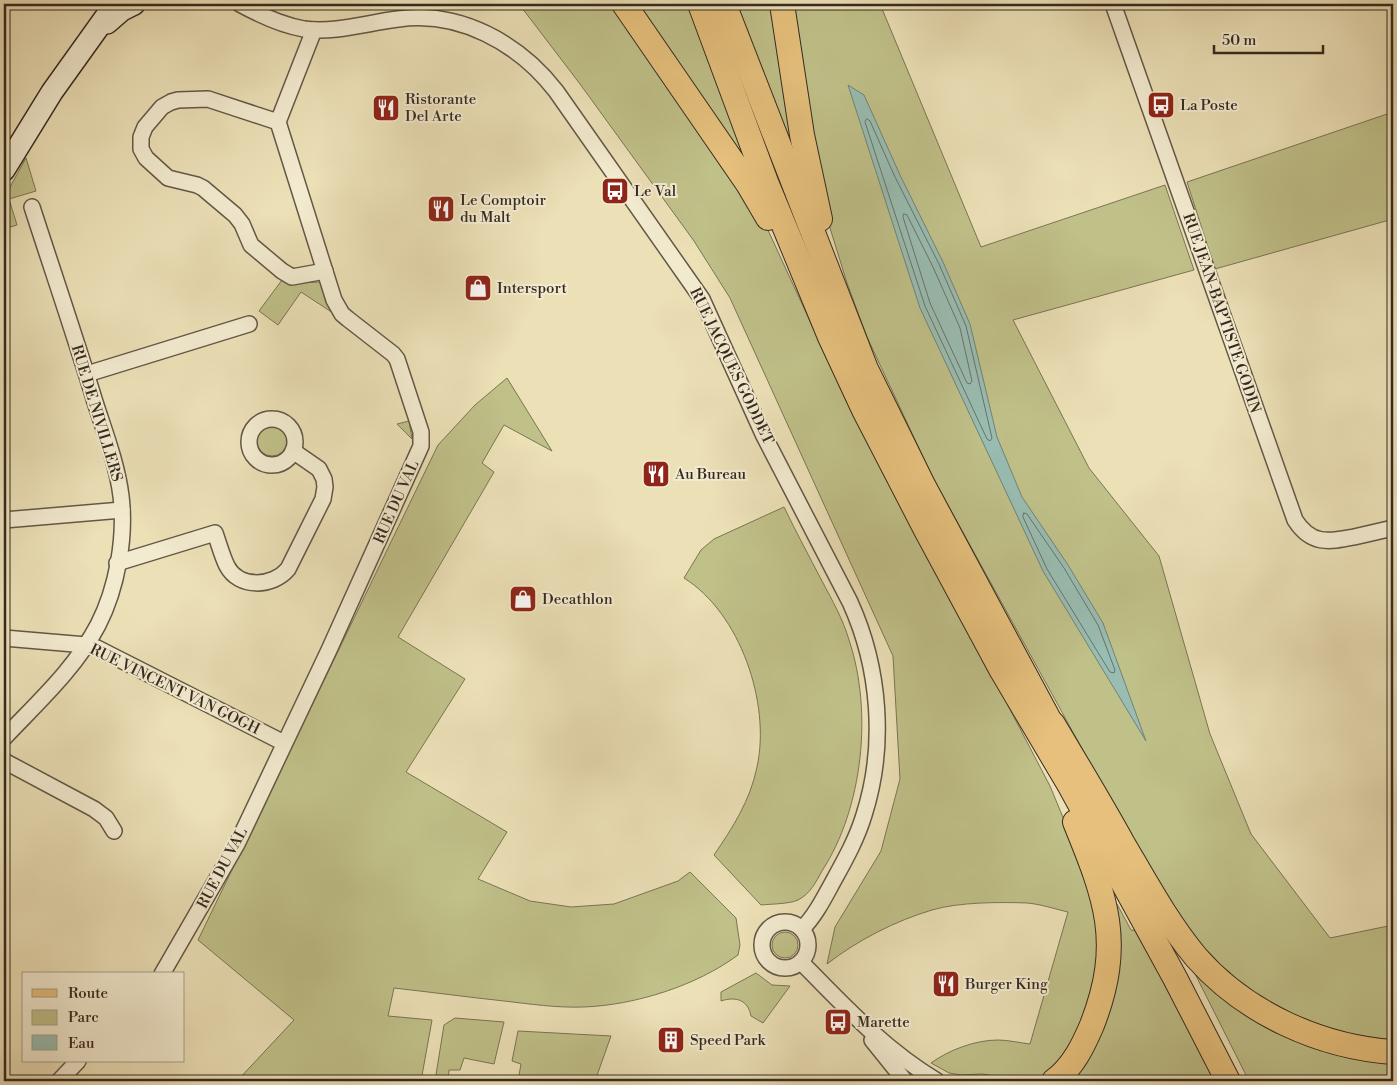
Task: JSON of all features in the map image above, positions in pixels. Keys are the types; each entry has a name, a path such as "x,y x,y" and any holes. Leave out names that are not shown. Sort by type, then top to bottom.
{"main road":[{"path":"624,4 758,199 809,302 838,328"},
{"path":"700,4 766,182 838,328 877,394 1241,1081"},
{"path":"724,4 838,328 907,494 1002,671 1071,812 1096,875 1107,914 1109,942 1106,982 1099,1006 1078,1054 1067,1069 1054,1081"},
{"path":"782,4 809,172 838,328"},
{"path":"1002,671 1070,786 1175,978 1228,1081"},
{"path":"1040,702 1157,900 1184,941 1207,969 1239,996 1288,1025 1311,1035 1336,1042 1378,1051 1393,1052"}],"street":[{"path":"4,170 52,92 115,4"},
{"path":"90,41 114,16 134,4"},
{"name":"RUE JACQUES GODDET","path":"241,4 284,24 314,30 342,29 398,18 447,21 495,37 510,46 533,64 556,91 702,299 760,426 853,608 865,642 876,697 876,753 864,816 846,858 816,911 802,929"},
{"name":"RUE JEAN-BAPTISTE GODIN","path":"1113,4 1295,520 1304,532 1324,541 1393,528"},
{"path":"314,30 278,122 208,99 178,100 162,107 145,127 141,137 141,149 146,158 168,178 203,188 235,215 242,224 251,246 282,272 292,276 325,271"},
{"name":"RUE DU VAL","path":"163,972 237,844 409,473 422,440 397,359 342,314 334,300 278,122"},
{"name":"RUE DE NIVILLERS","path":"4,738 65,673 86,645 104,611 118,563 122,510 114,464 87,374 32,208"},
{"path":"87,374 248,324"},
{"path":"118,563 215,533 228,567 238,578 258,584 278,579 288,569 325,494 324,479 318,469 293,452"},
{"path":"4,520 122,510"},
{"name":"RUE VINCENT VAN GOGH","path":"4,638 86,645 100,649 284,743"},
{"path":"4,761 94,809 106,818 114,831"},
{"path":"790,922 802,929 807,937 808,947 807,954 801,962 789,968 775,966 765,957 762,944 766,932 776,923 790,922"},
{"path":"801,962 860,1022 910,1063 937,1081"},
{"path":"860,1022 876,1046 905,1081"},
{"path":"59,1081 77,1062"}],"green space":[{"path":"519,4 617,4 761,215 832,369 1050,786 1079,856 1097,919 1101,943 1095,993 1068,1050 1045,1075 1028,1081 982,1074 961,1075 949,1073 931,1063 954,1050 989,1040 1030,1044 1068,912 1027,903 979,903 943,907 904,920 877,932 827,964 835,927 881,851 900,779 893,656 730,298 694,241 580,84"},
{"path":"630,4 692,4 766,199"},
{"path":"733,4 776,4 795,168"},
{"path":"789,4 880,4 981,247 1165,185 1194,270 1013,320 1089,468 1159,556 1210,734 1251,834 1330,938 1393,925 1393,1043 1344,1036 1263,1002 1202,951 1145,863 932,476 867,337 847,283 826,215"},
{"path":"1393,112 1393,219 1215,269 1187,182"},
{"path":"26,158 36,191 9,199 17,225 4,229 4,198"},
{"path":"282,280 300,283 319,282 324,285 333,313 301,292 278,325 259,311"},
{"path":"507,378 552,451 504,425 482,463 494,472 398,637 465,679 406,772 507,832 478,879 530,901 571,907 614,904 678,881 690,872 736,918 740,945 738,955 703,976 664,992 624,1002 584,1007 544,1006 394,988 388,1016 432,1020 421,1081 237,1081 294,1020 198,940 438,445 475,405"},
{"path":"409,421 412,439 397,424"},
{"path":"272,426 282,431 287,441 282,451 272,456 262,451 257,441 262,431"},
{"path":"784,507 847,632 861,697 862,728 855,789 847,818 836,846 809,891 802,897 785,903 761,905 714,855 734,824 745,802 757,767 760,742 755,688 747,662 735,636 721,613 704,594 684,578 701,550 714,539"},
{"path":"1117,904 1131,930 1138,931 1216,1081 1069,1081 1072,1079 1111,905"},
{"path":"785,932 794,936 798,945 794,954 785,958 776,954 772,945 776,936"},
{"path":"1185,954 1212,985 1393,1056 1393,1081 1249,1081"},
{"path":"756,973 772,985 790,986 763,1023 751,1016 744,1003 736,999 721,1001 721,992"},
{"path":"455,1018 504,1022 494,1064 464,1058 460,1070 449,1070 448,1081 435,1081 444,1025"},
{"path":"518,1031 611,1036 595,1081 518,1081 521,1064 512,1061"}],"water":[{"path":"848,85 864,95 900,175 943,262 970,324 997,437 1022,497 1068,565 1103,623 1146,741 1043,571 920,308"}],"place":[{"name":"La Poste","path":"1161,105"},
{"name":"Ristorante Del Arte","path":"386,108"},
{"name":"Le Val","path":"615,191"},
{"name":"Le Comptoir du Malt","path":"441,209"},
{"name":"Intersport","path":"478,288"},
{"name":"Au Bureau","path":"656,474"},
{"name":"Decathlon","path":"523,599"},
{"name":"Burger King","path":"946,984"},
{"name":"Marette","path":"838,1022"},
{"name":"Speed Park","path":"671,1040"}]}
